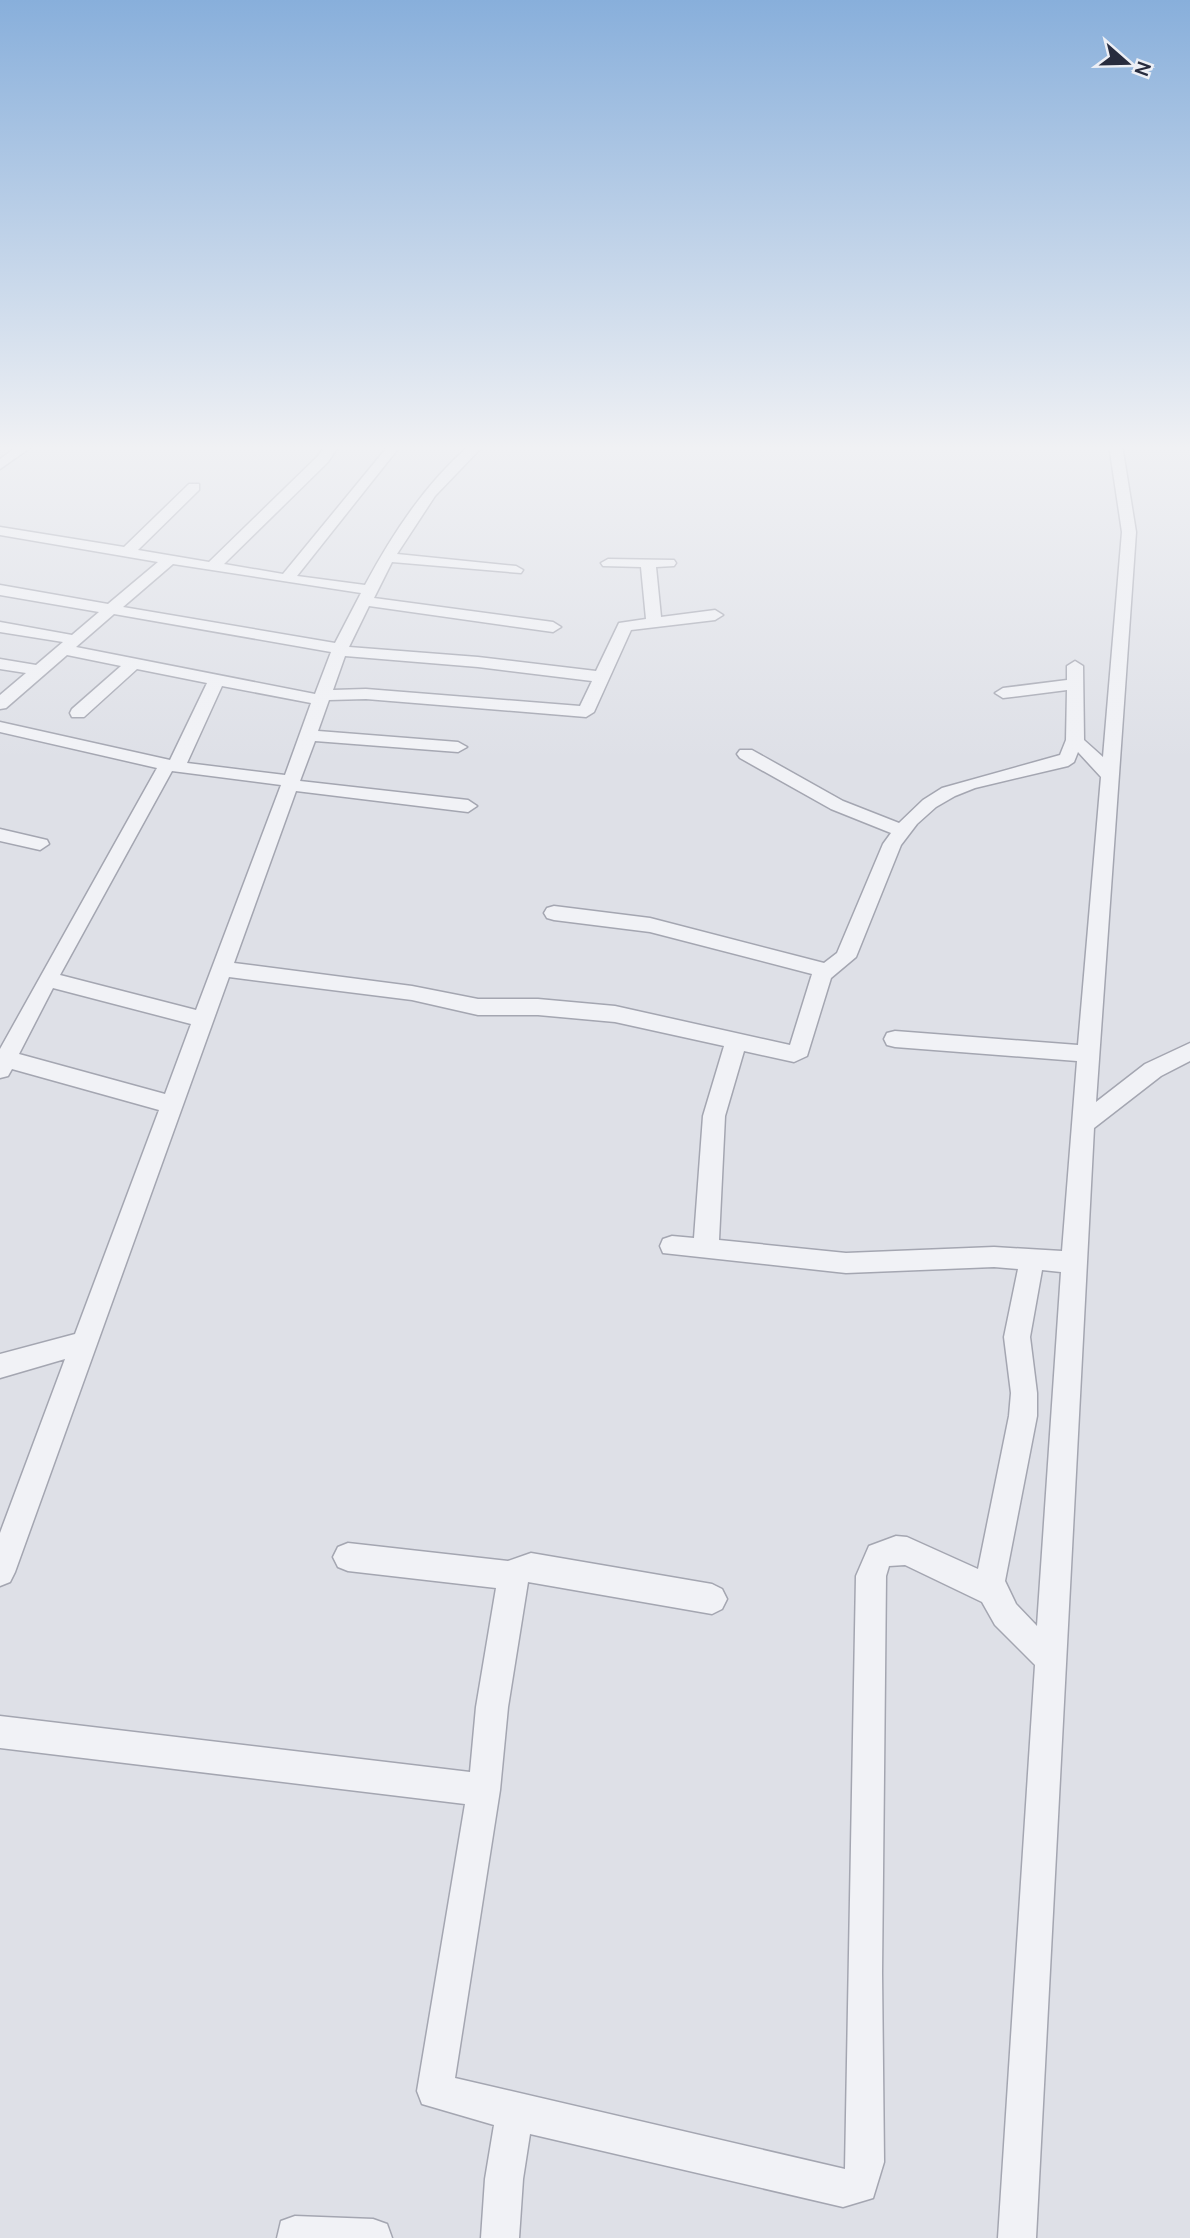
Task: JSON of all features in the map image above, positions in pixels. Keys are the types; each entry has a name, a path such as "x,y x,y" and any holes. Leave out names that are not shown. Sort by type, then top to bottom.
{"street":[{"path":"111,549 554,627"},
{"path":"213,566 230,549"},
{"path":"287,579 311,549"},
{"path":"0,1572 340,650 393,549"},
{"path":"1017,2238 1083,1124 1128,549"},
{"path":"388,557 516,570"},
{"path":"0,704 170,559"},
{"path":"608,563 670,563"},
{"path":"648,563 654,622"},
{"path":"0,590 340,650 478,662 603,677"},
{"path":"0,627 133,664 322,698 366,694 584,713 588,710 625,626 715,615"},
{"path":"0,664 40,671"},
{"path":"78,713 133,664"},
{"path":"222,969 412,993 478,1007 538,1007 615,1014 790,1054 797,1052 821,976 825,970 846,957 881,868 901,830 930,801 945,792 969,783 1062,762 1068,758 1072,744 1075,743 1075,666"},
{"path":"173,1105 3,1065 47,979 171,766 216,680"},
{"path":"1003,693 1075,684"},
{"path":"0,727 171,766 468,806"},
{"path":"308,736 458,747"},
{"path":"1075,743 1081,744 1097,765 1111,776"},
{"path":"746,754 837,805 901,830"},
{"path":"0,835 40,844"},
{"path":"554,913 650,925 825,970"},
{"path":"47,979 204,1020"},
{"path":"895,1039 1089,1054"},
{"path":"706,1249 714,1116 736,1042"},
{"path":"1083,1124 1153,1070 1190,1051"},
{"path":"672,1246 846,1263 994,1257 1074,1262"},
{"path":"1032,1260 1017,1337 1024,1393 1023,1416 992,1567 992,1591 1004,1613 1051,1659"},
{"path":"0,1366 86,1342"},
{"path":"712,1600 531,1567 519,1570 515,1576 509,1594 492,1707 484,1790 435,2091 843,2188 860,2185 865,2162 864,1973 871,1576 879,1556 896,1550 907,1551 992,1591"},
{"path":"348,1557 515,1576"},
{"path":"0,1732 484,1790"},
{"path":"500,2238 504,2179 516,2112"},
{"path":"295,2235 373,2238"}]}
